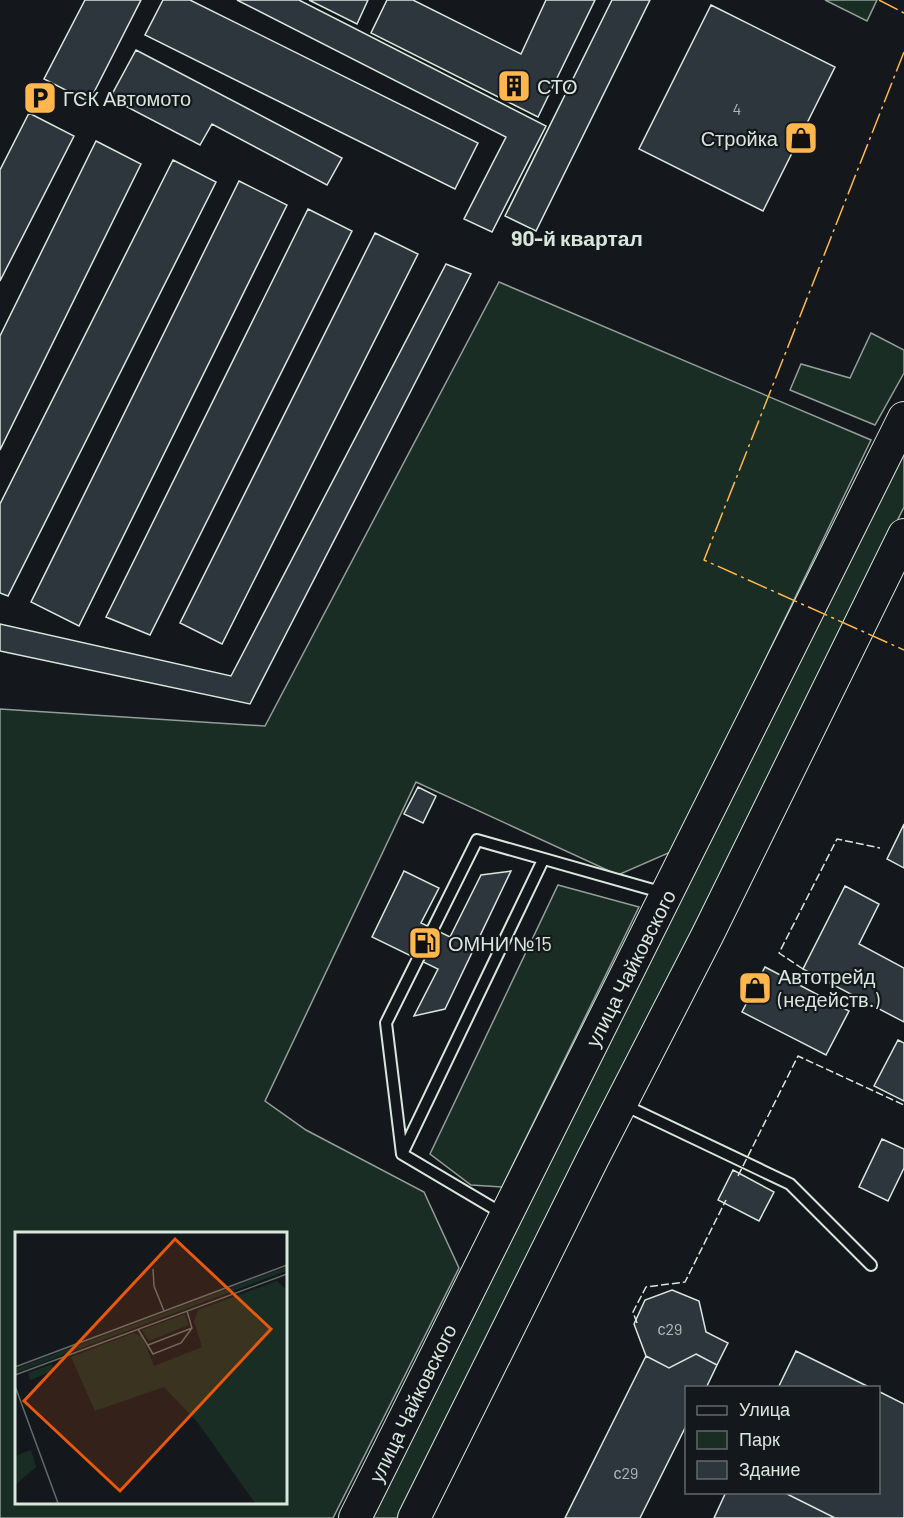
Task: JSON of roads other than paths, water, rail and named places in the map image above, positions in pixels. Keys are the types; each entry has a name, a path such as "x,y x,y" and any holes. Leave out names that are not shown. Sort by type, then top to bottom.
{"main road":[{"name":"улица Чайковского","path":"355,1518 904,418"},
{"path":"414,1518 708,934 904,535"}],"lane":[{"path":"402,1154 386,1023 477,840 667,894"},
{"path":"402,1154 543,860"},
{"path":"621,1103 789,1184 871,1264"},
{"path":"402,1154 505,1215"}],"place":[{"name":"СТО","path":"514,86"},
{"name":"ГСК Автомото","path":"40,98"},
{"name":"Стройка","path":"801,138"},
{"name":"ОМНИ №15","path":"425,943"},
{"name":"Автотрейд (недейств.)","path":"755,988"}],"district":[{"name":"90-й квартал","path":"577,237"}]}
